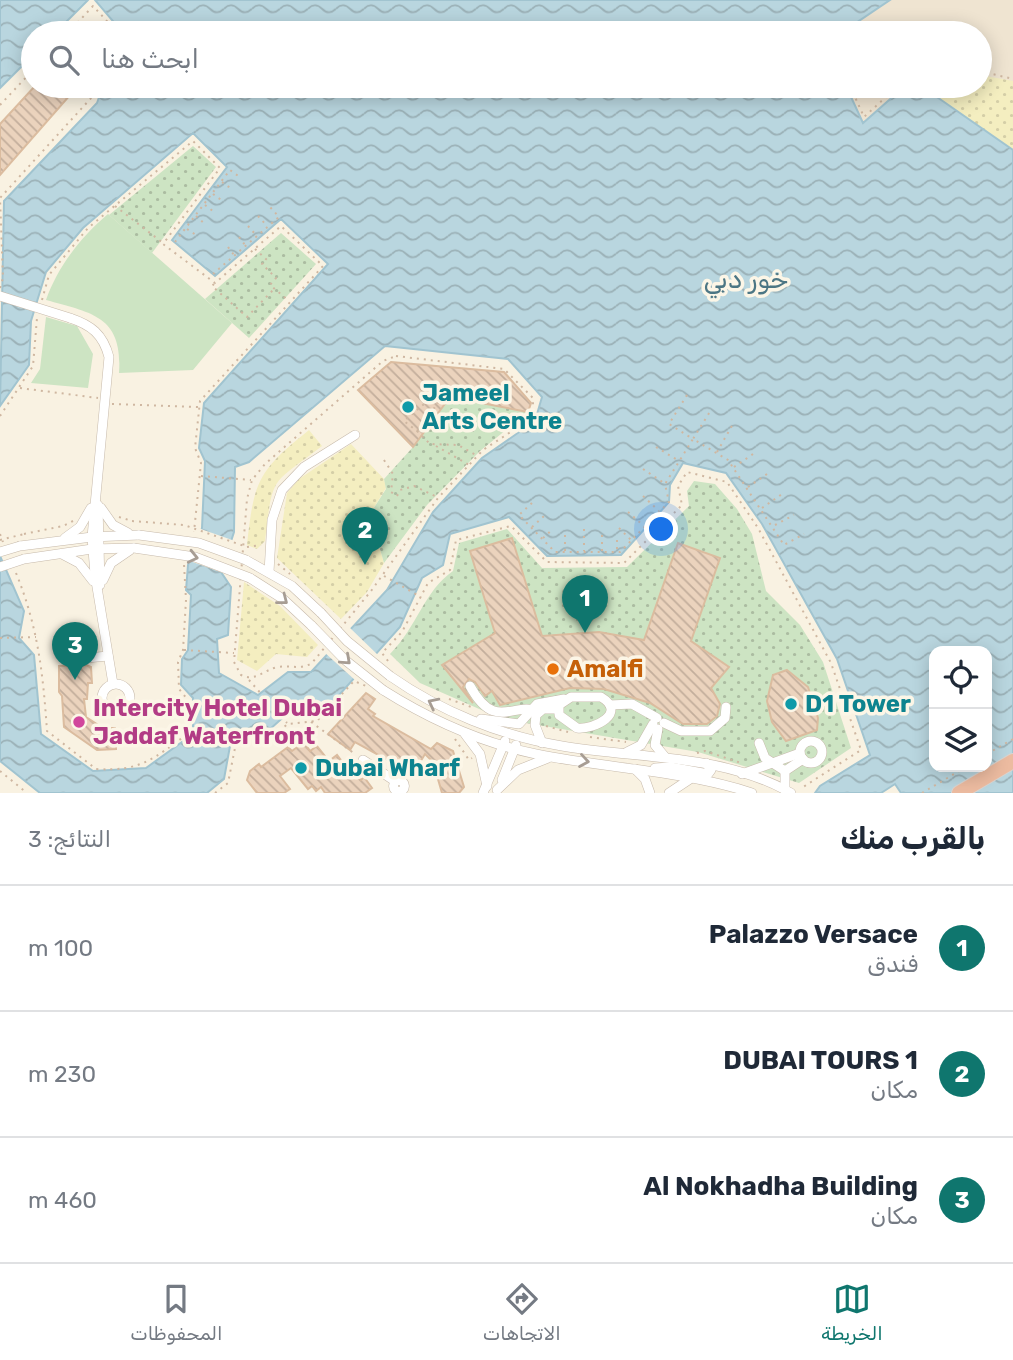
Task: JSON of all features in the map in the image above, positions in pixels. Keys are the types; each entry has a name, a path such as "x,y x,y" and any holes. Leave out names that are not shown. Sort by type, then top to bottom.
{"highway":[{"path":"959,793 1013,761"}],"street":[{"path":"0,296 70,318 94,329 106,346 108,368 96,496 96,549 99,592 113,684"},
{"path":"269,572 275,504 292,477 355,435"},
{"path":"96,496 113,525 139,535"},
{"path":"62,540 85,522 96,496"},
{"path":"3,549 96,536 139,535 199,542 246,560 292,586 353,647 390,676 422,697 470,719 542,743 706,763 789,792"},
{"path":"246,560 259,555 270,540"},
{"path":"99,592 111,563 134,548"},
{"path":"0,568 24,559 96,549 134,548 195,556 283,599 345,660 383,690 458,728 515,748 693,778 752,793"},
{"path":"58,553 83,566 99,592"},
{"path":"65,660 108,656"},
{"path":"470,686 477,698 495,712 558,709 566,699"},
{"path":"470,719 515,725 548,700 601,697 610,708 634,710 657,723 681,731 710,732 725,718 726,708"},
{"path":"558,709 564,720 584,729 604,722 610,708"},
{"path":"535,710 535,726 542,743"},
{"path":"522,722 535,726"},
{"path":"622,753 641,745 657,723"},
{"path":"657,723 655,745 665,757"},
{"path":"458,728 471,740 480,754 485,789"},
{"path":"485,789 508,733"},
{"path":"496,791 519,737"},
{"path":"759,743 768,763 784,772 789,792"},
{"path":"742,774 768,763 802,756 784,772"},
{"path":"496,791 518,769 531,763 559,757"},
{"path":"363,760 398,790"},
{"path":"647,771 670,767 708,774 711,770 706,763"},
{"path":"635,769 645,779 650,793"},
{"path":"668,793 684,780 693,778"}],"path":[{"path":"79,21 93,6 107,21"},
{"path":"992,74 1013,79"},
{"path":"0,105 21,83"},
{"path":"0,289 3,278 0,198 91,98"},
{"path":"855,98 864,117 885,98"},
{"path":"0,416 33,366 36,322 49,275 88,228 193,141 220,167 163,244"},
{"path":"175,242 230,170 241,178"},
{"path":"221,181 233,190"},
{"path":"212,193 224,202"},
{"path":"204,205 214,212"},
{"path":"116,206 215,283"},
{"path":"213,274 279,217 270,207"},
{"path":"195,216 205,224"},
{"path":"258,216 267,227"},
{"path":"248,226 257,236"},
{"path":"193,536 201,463 195,448 200,401 323,266 281,226 212,286 247,317 274,289"},
{"path":"186,228 196,235"},
{"path":"239,237 246,246"},
{"path":"228,247 235,255"},
{"path":"255,248 267,260 262,264 276,278 270,285 289,302"},
{"path":"248,678 275,668 305,667 312,663 384,576 438,498 477,456 529,420 533,413 533,398 504,369 391,356 265,464 252,480 247,499 246,579 235,653 236,670 248,678 288,724"},
{"path":"19,387 103,401 199,407"},
{"path":"687,395 669,424 716,453 733,468 774,526 784,545 804,534"},
{"path":"417,431 438,403 431,398 404,421 435,445 469,465"},
{"path":"665,484 711,410"},
{"path":"716,453 733,424"},
{"path":"435,445 458,445 477,456"},
{"path":"656,447 680,461"},
{"path":"733,468 757,452"},
{"path":"384,460 393,474 391,492 397,496 400,490 414,486 438,498"},
{"path":"532,503 519,515 555,552 617,552 669,502 665,484 643,469"},
{"path":"381,669 389,660 382,653 402,632 428,583 450,570 456,540 511,526 547,562 624,563 682,505 678,486 687,472 727,482 758,528 831,663 861,750 789,792"},
{"path":"747,488 771,472"},
{"path":"200,476 252,480"},
{"path":"762,508 785,492"},
{"path":"643,496 659,512"},
{"path":"628,512 644,527"},
{"path":"774,526 794,515"},
{"path":"532,528 544,516"},
{"path":"132,521 184,525 247,547 259,547 265,535 270,540"},
{"path":"619,528 632,540"},
{"path":"542,539 553,529"},
{"path":"584,529 584,552"},
{"path":"0,534 3,549"},
{"path":"0,540 23,534"},
{"path":"602,552 603,534"},
{"path":"565,535 565,552"},
{"path":"617,540 617,552"},
{"path":"15,571 31,609 41,653 47,731 96,769 145,765 189,733 188,700 179,689 178,662 183,650 187,600 183,567 186,558"},
{"path":"274,560 295,578"},
{"path":"232,574 246,579"},
{"path":"384,576 422,597"},
{"path":"0,638 37,637"},
{"path":"183,650 235,653"},
{"path":"215,793 228,783 235,748 259,731 270,737 288,724 317,721 354,681 364,688 373,679"},
{"path":"311,721 363,760"},
{"path":"992,751 1013,738"},
{"path":"0,771 27,793"},
{"path":"922,793 958,772"}],"shaded area":[{"path":"890,0 1013,0 1013,150 938,98 992,98 992,21 859,21"},
{"path":"852,98 891,98 863,123"}],"green space":[{"path":"193,146 216,167 152,253 109,215"},
{"path":"108,214 232,323 193,370 119,373 116,339 110,328 90,314 46,300 71,253"},
{"path":"281,233 316,264 249,338 205,299"},
{"path":"46,317 77,326 93,354 88,388 31,383 40,369"},
{"path":"450,397 528,412 480,451 427,505 384,563 370,514 386,489 384,479 413,447"},
{"path":"694,481 715,484 737,509 752,534 766,591 800,625 823,662 851,748 799,783 698,752 502,719 420,683 390,654 427,599 453,571 459,543 507,529 542,568 627,567 689,506 687,491"}],"sand":[{"path":"992,77 1013,81 1013,150 938,98 992,98"},
{"path":"309,430 322,446 277,483 270,504 265,541 257,549 247,545 252,505 262,478 279,456"},
{"path":"351,444 384,479 386,488 370,514 384,563 367,592 341,619 277,558 287,493 299,479"},
{"path":"244,582 280,606 318,645 307,657 276,654 257,671 237,660"}],"water":[{"path":"0,0 88,0 67,21 21,21 21,67 0,88"},
{"path":"95,0 890,0 859,21 113,21"},
{"name":"خور دبي","path":"99,98 852,98 863,123 891,98 938,98 1013,150 1013,793 901,793 895,784 881,793 815,793 820,786 870,755 837,659 762,524 726,473 683,463 670,485 669,502 621,555 547,556 509,517 450,534 443,565 422,578 400,627 323,713 288,713 269,730 260,724 230,746 224,779 207,793 40,793 0,761 0,556 24,611 19,638 34,655 41,734 93,771 146,768 193,734 193,698 181,685 182,659 188,650 191,595 186,590 188,565 202,528 205,461 199,448 204,403 328,264 281,219 215,276 172,240 227,167 193,133 83,228 46,272 31,321 29,365 0,406 4,201","holes":["385,346 508,359 542,397 535,421 482,458 433,512 387,590 311,672 288,672 258,695 219,673 217,639 228,635 231,587 221,572 234,532 235,467 249,462"]}],"pier":[{"path":"198,528 235,541 226,574 187,560"},
{"path":"348,626 379,656 356,681 324,652"}],"building":[{"path":"24,98 67,98 0,175 0,124"},
{"name":"Jameel Arts Centre","path":"391,362 504,372 531,403 528,412 450,397 413,447 358,390"},
{"path":"512,538 542,636 599,632 644,640 678,543 720,558 691,641 729,667 711,688 720,704 717,716 707,724 683,724 650,703 604,689 570,688 500,705 492,691 485,696 475,682 469,679 463,687 473,703 442,665 495,633 470,551"},
{"path":"59,666 91,667 92,683 88,683 87,699 84,699 86,717 103,728 115,728 116,749 97,750 64,727 62,696 59,692"},
{"name":"D1 Tower","path":"787,670 808,687 818,718 817,730 786,741 772,722 767,701 773,675"},
{"path":"366,693 375,699 368,709 375,714 373,716 431,749 437,743 453,751 464,787 459,793 442,793 433,762 425,754 413,774 355,742 350,750 328,734"},
{"name":"Dubai Wharf","path":"304,742 310,751 317,746 329,761 337,755 350,772 353,770 361,780 364,777 372,788 365,793 325,793 321,787 316,791 312,786 308,789 291,768 280,776 290,789 284,793 257,793 247,780 250,771 259,764 261,767 288,747 292,751"}],"place":[{"name":"Jameel Arts Centre","path":"408,407"},
{"name":"1 DUBAI TOURS","path":"365,565"},
{"name":"Palazzo Versace","path":"585,633"},
{"name":"Amalfi","path":"553,669"},
{"name":"Al Nokhadha Building","path":"75,680"},
{"name":"D1 Tower","path":"791,704"},
{"name":"Intercity Hotel Dubai Jaddaf Waterfront","path":"79,722"},
{"name":"Dubai Wharf","path":"301,768"}]}
